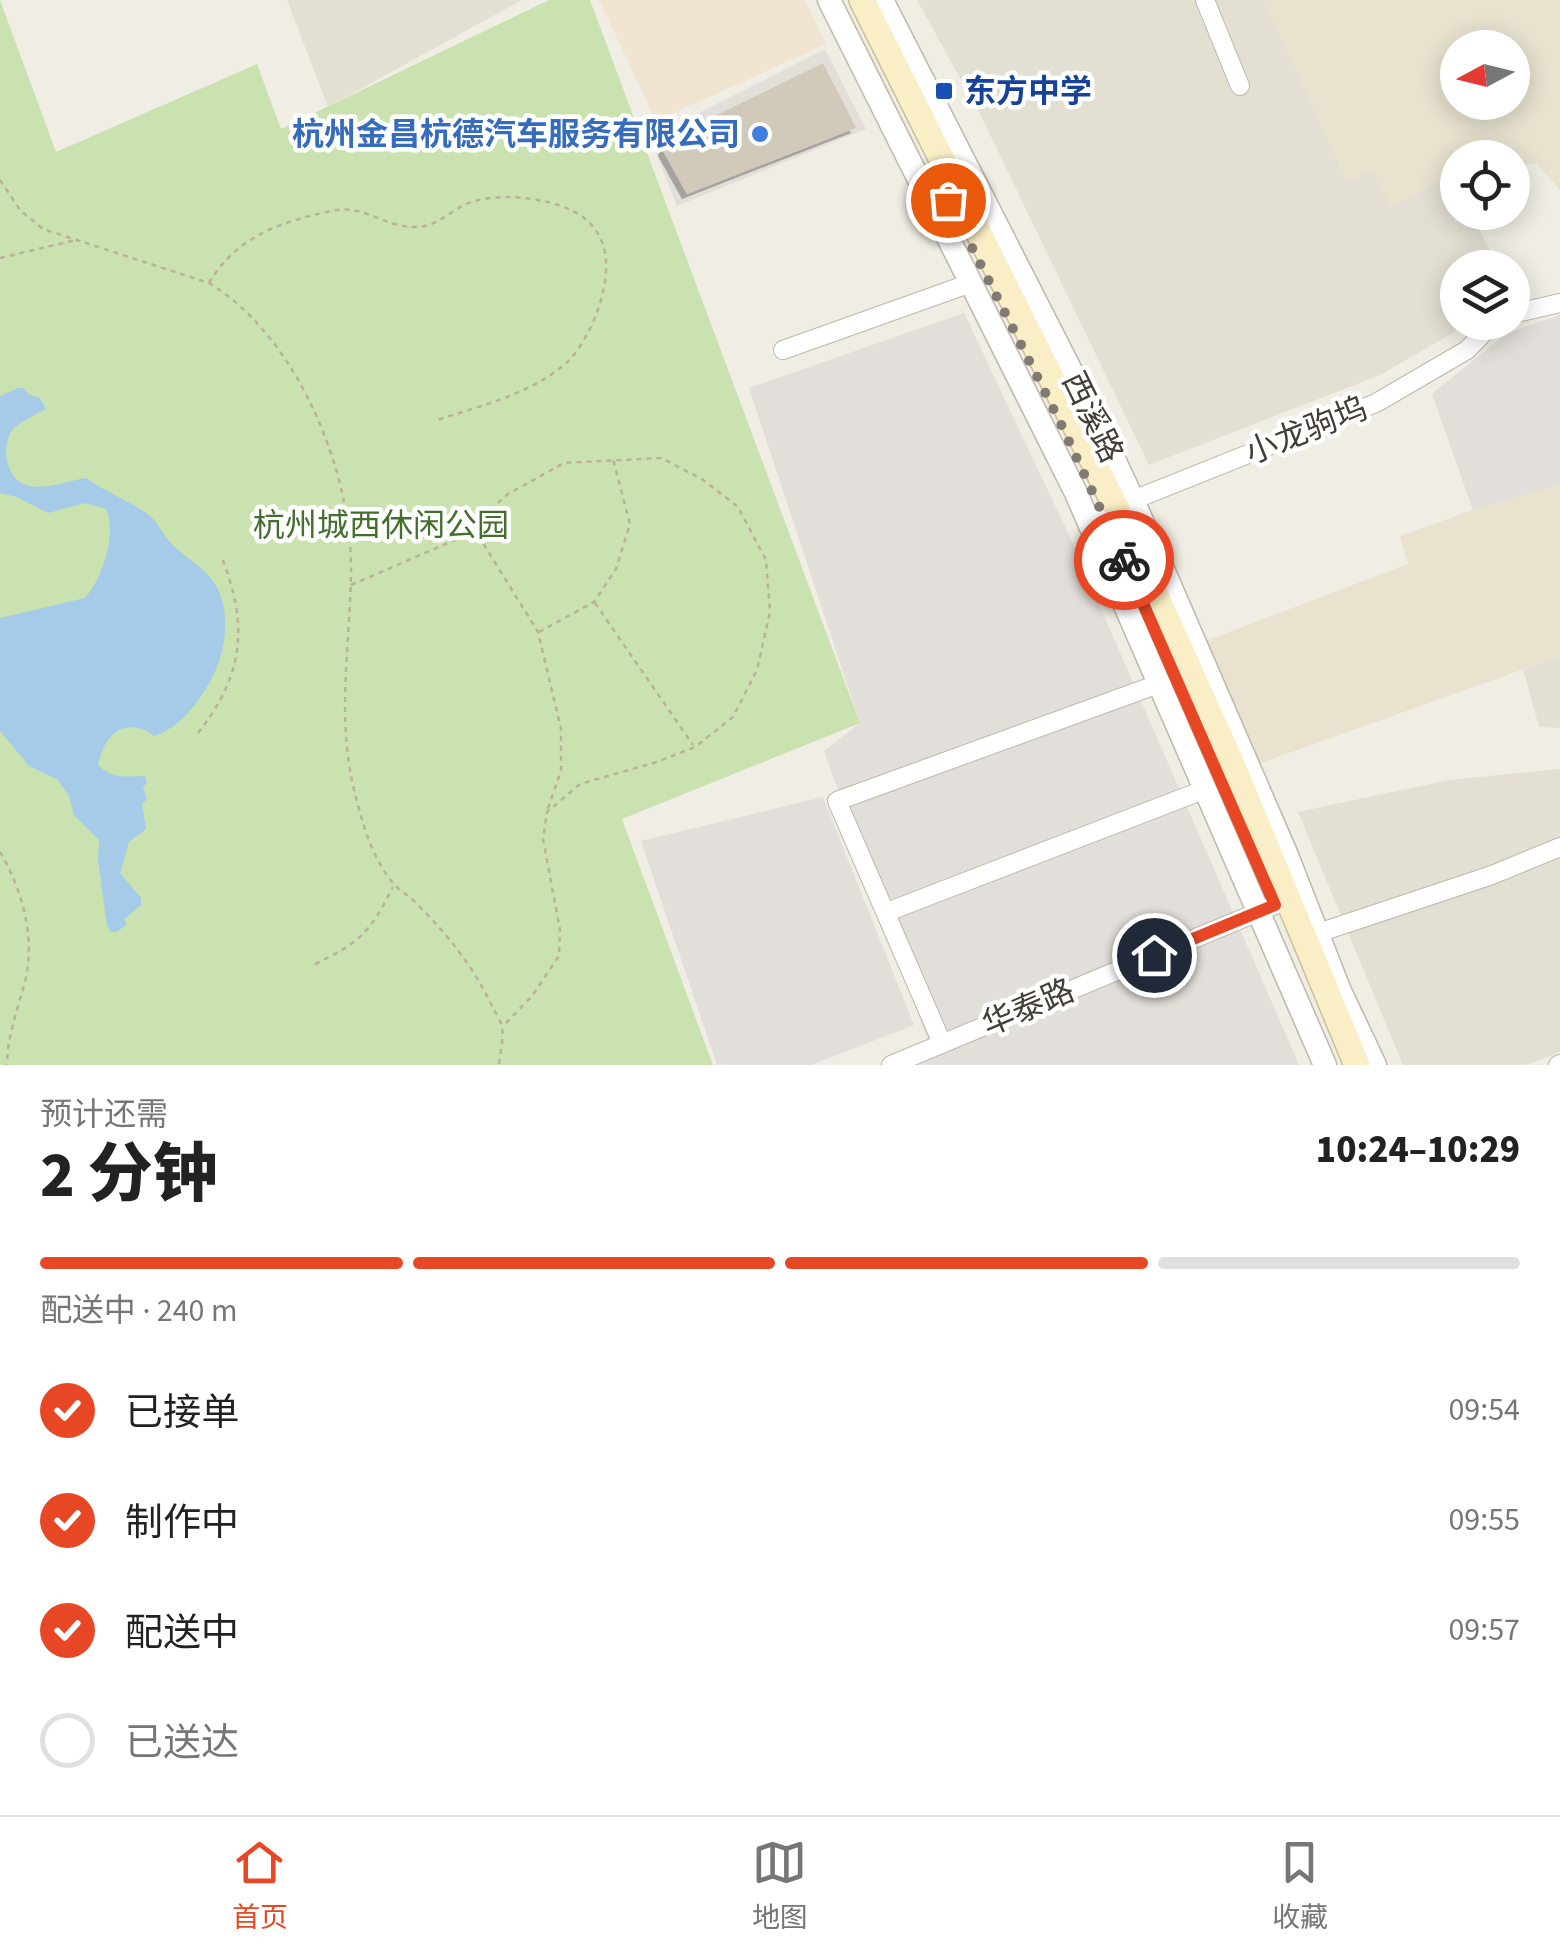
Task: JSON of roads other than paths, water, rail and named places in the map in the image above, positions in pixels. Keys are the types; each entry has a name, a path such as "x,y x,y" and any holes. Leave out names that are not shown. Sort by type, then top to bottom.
{"main road":[{"name":"西溪路","path":"846,0 1118,506 1267,908 1340,1065"},
{"name":"西溪路","path":"862,0 1118,506 1311,936 1357,1065"}],"street":[{"name":"西溪路","path":"828,0 1076,493 1206,788 1267,908 1324,1065"},
{"name":"西溪路","path":"882,0 1084,397 1118,506"},
{"path":"1205,0 1240,86"},
{"path":"783,350 970,284"},
{"path":"1530,310 1560,303"},
{"name":"小龙驹坞","path":"1118,506 1376,403 1467,350 1477,340"},
{"path":"942,1043 837,801 1161,682"},
{"path":"887,912 1206,788"},
{"path":"1311,936 1492,875 1560,846"},
{"name":"华泰路","path":"891,1065 1267,908"},
{"name":"西溪路","path":"1311,936 1375,1065"}],"water":[{"path":"18,388 40,398 46,409 20,424 8,437 6,454 15,478 37,487 86,478 145,512 174,546 210,577 225,613 224,640 217,666 188,713 154,736 134,727 117,731 101,754 98,765 104,770 120,776 145,776 147,782 143,788 147,799 142,804 146,829 129,842 120,873 141,898 141,905 124,919 127,924 117,932 111,932 107,925 99,840 74,815 69,796 58,780 29,766 0,731 0,618 85,598 102,567 110,530 106,509 85,503 48,513 0,493 0,396"}],"place":[{"name":"东方中学","path":"944,91"},
{"name":"杭州金昌杭德汽车服务有限公司","path":"760,134"}],"park label":[{"name":"杭州城西休闲公园","path":"381,525"}]}
